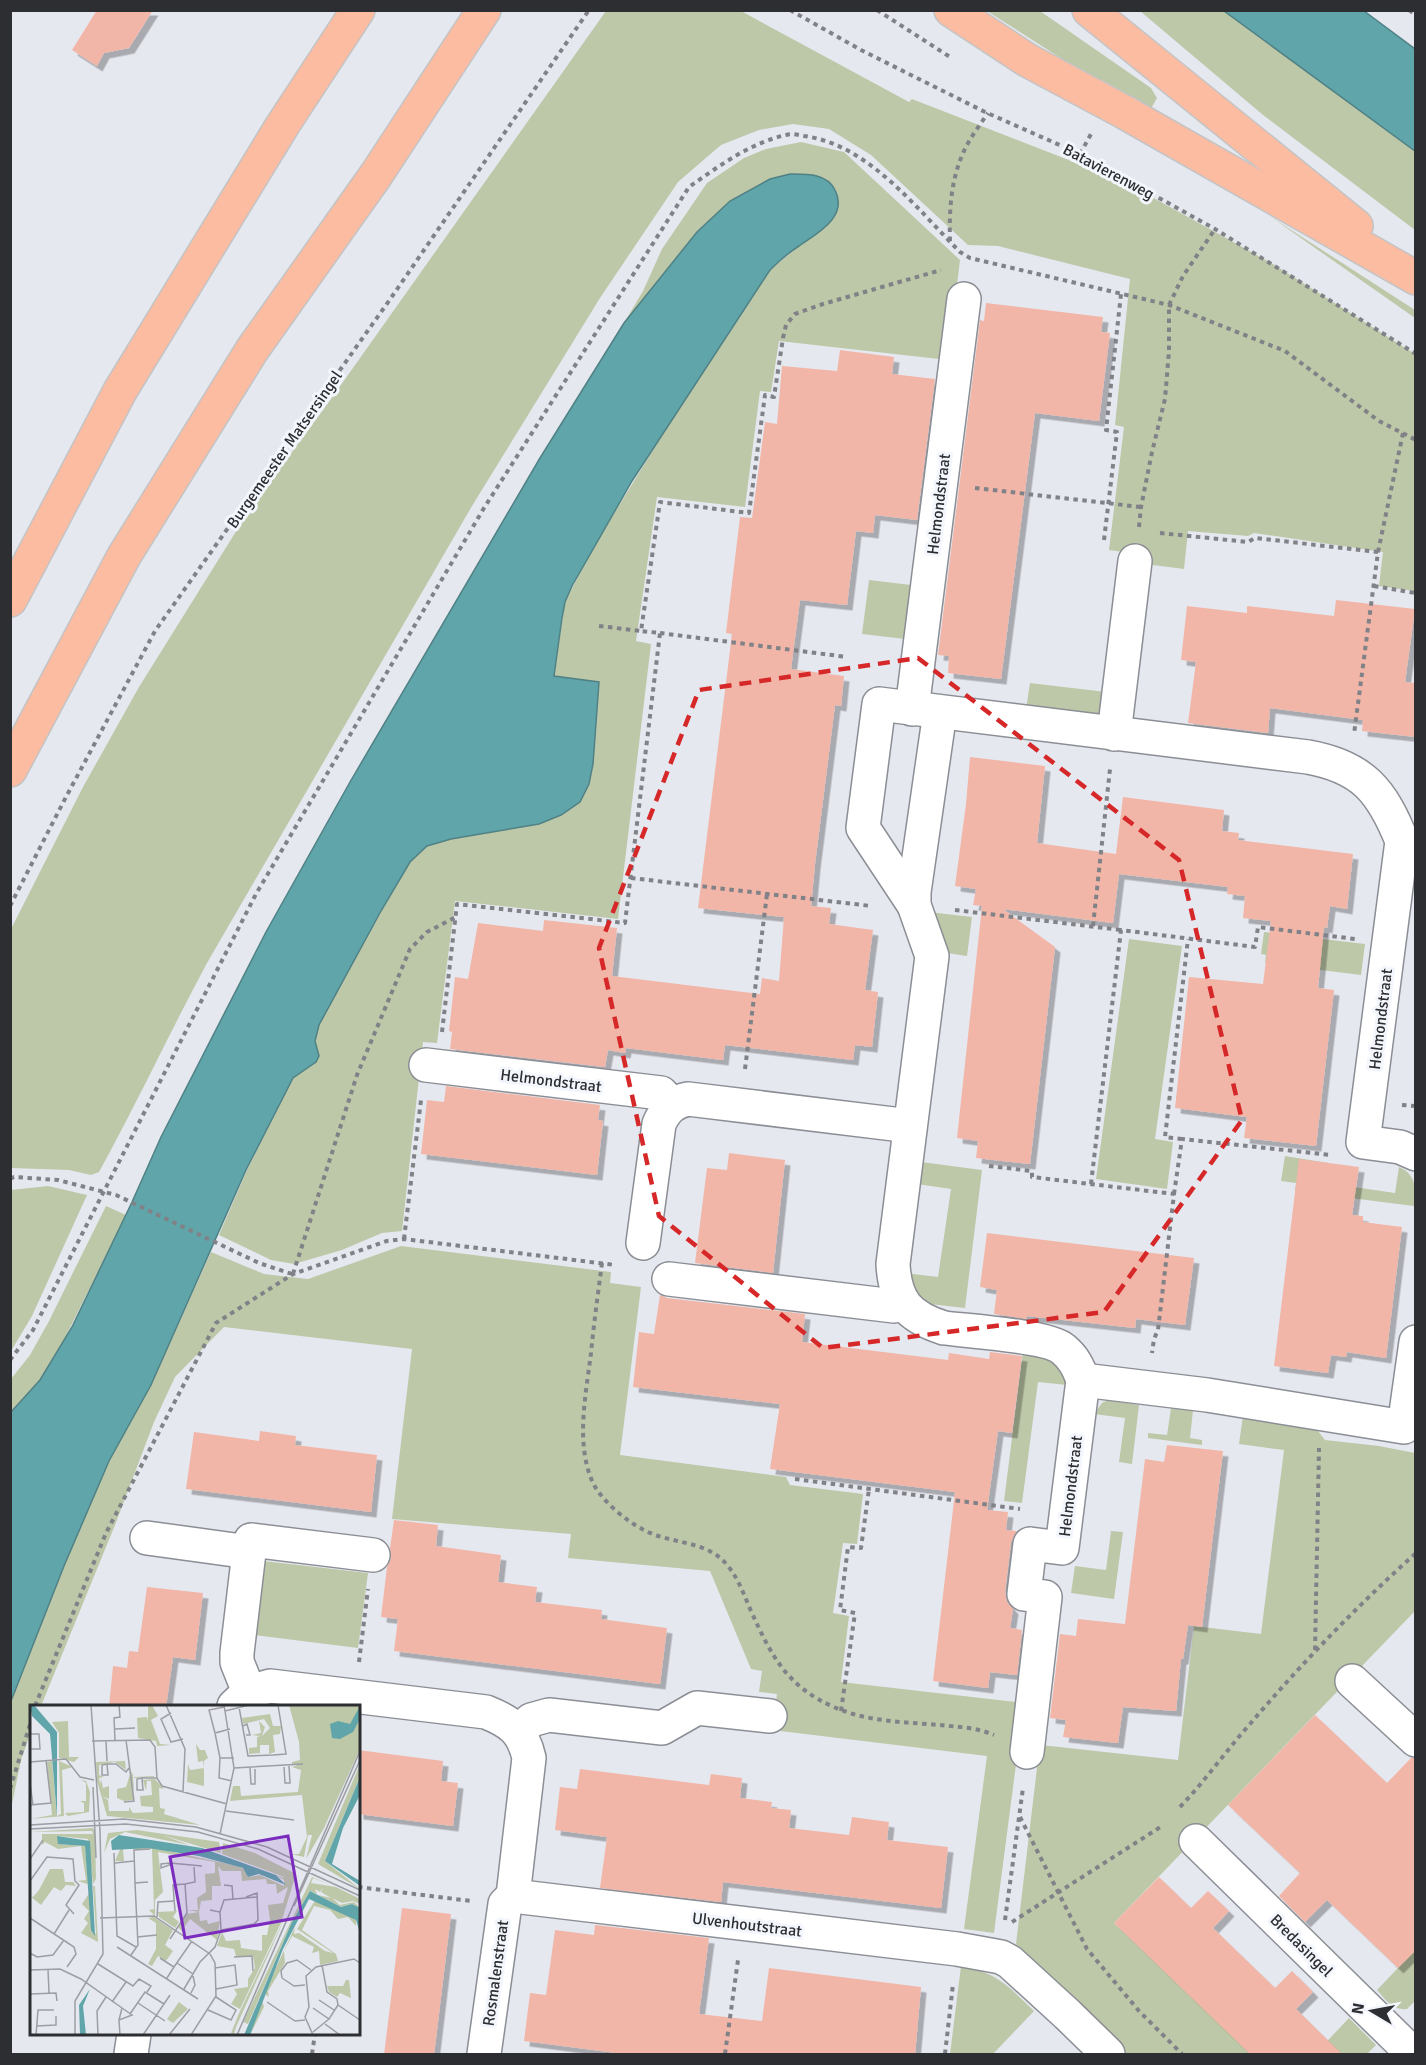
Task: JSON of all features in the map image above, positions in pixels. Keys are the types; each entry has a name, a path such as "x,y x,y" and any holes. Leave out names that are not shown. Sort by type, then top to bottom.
{"main road":[{"path":"10,600 120,391 282,126 358,10"},
{"path":"10,770 124,556 246,360 376,175 484,10"},
{"path":"951,10 1027,60 1126,112 1416,276"},
{"path":"1089,10 1416,276"}],"street":[{"name":"Helmondstraat","path":"916,908 941,484 964,299"},
{"path":"1114,734 1137,546"},
{"name":"Helmondstraat","path":"902,1301 894,1285 893,1264 932,956 916,908 863,828 879,704 1308,757 1331,761 1349,769 1366,781 1379,796 1409,842 1390,943 1363,1142"},
{"name":"Helmondstraat","path":"426,1065 661,1093 672,1105"},
{"path":"643,1243 657,1135 663,1114 672,1105 688,1098 910,1126"},
{"path":"1363,1142 1400,1147 1416,1154"},
{"path":"669,1279 894,1306 902,1301 915,1315 928,1323 944,1328 1044,1341 1062,1347 1076,1362 1083,1380 1207,1395 1410,1428 1416,1342"},
{"name":"Helmondstraat","path":"1030,1544 1062,1548 1083,1380"},
{"path":"147,1538 249,1552"},
{"path":"373,1555 251,1540 237,1653 242,1700 270,1686 486,1712 504,1719 519,1732 526,1744 529,1758 513,1896"},
{"path":"1027,1752 1045,1597 1024,1594 1030,1544"},
{"path":"1353,1681 1416,1740"},
{"path":"519,1732 531,1720 549,1715 662,1728 697,1708 770,1716"},
{"name":"Bredasingel","path":"1196,1841 1410,2049"},
{"name":"Ulvenhoutstraat","path":"513,1896 957,1949 1001,1957 1010,1962 1068,2015 1108,2055"},
{"name":"Rosmalenstraat","path":"484,2055 505,1905 513,1896"},
{"path":"131,2055 134,2035"}],"path":[{"name":"Burgemeester Matsersingel","path":"10,906 155,631 391,298 588,10"},
{"name":"Batavierenweg","path":"790,10 861,50 988,113 1080,154 1215,229 1416,354"},
{"path":"1409,10 1416,15"},
{"path":"950,242 950,216 956,171 967,144 988,113"},
{"path":"10,1360 33,1330 256,894 484,508 689,187 741,152 788,134 822,138 864,160 887,178 960,252 970,258 1168,305 1285,351 1379,421 1416,440"},
{"path":"1215,229 1183,276 1168,305 1170,351 1165,399 1141,507 1137,546 1248,542 1255,538 1378,552"},
{"path":"961,262 970,258"},
{"path":"641,632 660,502 749,513 765,395 774,397 786,325 795,314 943,269"},
{"path":"1109,503 1117,432 1106,430 1121,294"},
{"path":"1349,769 1378,552 1403,432"},
{"path":"941,484 1141,507"},
{"path":"1374,586 1416,593"},
{"path":"599,626 847,657"},
{"path":"404,1239 427,1048 440,1049 457,904 625,923 660,633"},
{"path":"1093,926 1114,734"},
{"path":"631,878 767,894 1093,926 1255,947 1258,927 1390,943"},
{"path":"741,1105 767,894"},
{"path":"293,1274 357,1075 410,949 427,932 456,916"},
{"path":"1091,1184 1121,930"},
{"path":"1188,939 1165,1137 1342,1156 1363,1142"},
{"path":"1147,1388 1154,1339 1158,1330 1182,1138"},
{"path":"989,1166 1032,1171 1032,1177 1174,1194"},
{"path":"12,1178 58,1180 116,1195 259,1263 293,1274"},
{"path":"36,1705 106,1533 216,1323 293,1274 387,1241 404,1239 602,1263 584,1425 588,1467 594,1485 617,1511 646,1532 712,1552 726,1563 736,1576 763,1637 786,1675 810,1696 841,1711 862,1716 973,1728 1002,1738 1027,1752 1005,1927 1150,1835 1167,1820"},
{"path":"1314,1651 1319,1415"},
{"path":"795,1479 1030,1510 1028,1519 1032,1526 1030,1544"},
{"path":"841,1711 855,1613 840,1611 848,1547 861,1548 869,1489"},
{"path":"1174,1813 1314,1651 1416,1553"},
{"path":"354,1695 373,1555"},
{"path":"10,1789 30,1724"},
{"path":"1019,1816 1087,1949 1139,2011 1182,2055"},
{"path":"360,1887 472,1901"},
{"path":"725,2055 743,1923"},
{"path":"945,2055 957,1949"},
{"path":"312,2055 315,2035"}],"highlighted area":[{"path":"918,658 1179,860 1242,1120 1104,1312 823,1348 659,1216 599,948 699,690"}],"green space":[{"path":"606,11 741,11 909,102 912,99 1123,181 1273,264 1415,354 1415,591 1379,586 1383,552 1254,533 1248,536 1188,531 1184,569 1145,564 1146,555 1109,550 1124,427 1115,425 1130,279 998,246 968,245 871,155 829,129 793,124 759,130 721,145 678,182 600,298 472,506 207,963 99,1172 91,1175 69,1170 11,1168 10,931 83,787 139,687 250,509 326,406"},
{"path":"987,11 1040,11 1151,88 1157,98 1148,114"},
{"path":"1140,11 1224,11 1415,151 1415,230 1263,115"},
{"path":"801,142 844,152 960,260 948,360 779,341 771,392 760,391 745,507 657,497 636,641 651,644 618,919 455,901 437,1043 423,1042 402,1231 382,1233 342,1250 294,1264 271,1260 219,1235 247,1170 293,1078 312,1065 319,1056 315,1041 319,1025 410,862 427,846 451,839 593,764 599,683 554,676 565,602 593,548 683,401 770,270 800,245 697,232 624,323 643,291 662,249 707,183 744,158 766,149"},
{"path":"1271,217 1415,310 1415,318"},
{"path":"869,580 911,585 905,639 862,634"},
{"path":"1030,683 1106,692 1101,713 1098,716 1026,709"},
{"path":"929,912 972,917 967,956 947,953"},
{"path":"1264,932 1365,944 1361,975 1265,963 1266,955 1261,954"},
{"path":"1129,939 1182,946 1155,1139 1173,1142 1167,1189 1096,1179"},
{"path":"1285,1156 1328,1163 1326,1183 1395,1193 1399,1167 1409,1174 1414,1183 1414,1206 1295,1191 1296,1183 1281,1181"},
{"path":"921,1162 982,1170 965,1308 921,1303 905,1273 938,1277 951,1189 917,1184"},
{"path":"48,1186 87,1195 32,1316 11,1351 11,1190"},
{"path":"106,1206 126,1215 57,1354 40,1380 11,1412 11,1379 30,1355 49,1321"},
{"path":"401,1246 611,1272 610,1283 641,1287 620,1455 786,1477 790,1485 863,1494 857,1544 843,1543 833,1613 849,1616 841,1682 1024,1703 994,1933 964,1929 987,1756 772,1730 777,1694 759,1692 762,1671 751,1669 710,1571 568,1558 571,1534 392,1519 412,1349 224,1327 175,1377 154,1422 115,1525 41,1705 30,1705 30,1735 21,1760 11,1809 11,1701 64,1566 109,1461 151,1385 211,1252 264,1274 308,1279"},
{"path":"1023,1351 1063,1364 1067,1385 1038,1382 1022,1503 1004,1501"},
{"path":"1108,1400 1139,1405 1132,1464 1119,1462 1125,1418 1094,1414 1102,1403"},
{"path":"1171,1408 1193,1410 1190,1438 1202,1440 1202,1445 1148,1438 1148,1433 1167,1435"},
{"path":"1243,1416 1314,1426 1325,1440 1415,1453 1415,1611 1114,1923 1251,2054 1127,2054 1032,1964 1016,1944 1037,1768 1031,1753 1032,1744 1178,1760 1194,1626 1261,1634 1284,1450 1239,1444"},
{"path":"1111,1531 1123,1532 1114,1599 1071,1593 1075,1566 1106,1570"},
{"path":"263,1561 368,1573 358,1648 254,1635"},
{"path":"1415,1950 1415,2001 1407,2009 1398,2008 1390,2004 1377,1990"},
{"path":"961,1966 994,1977 1034,2011 993,2054 950,2054"},
{"path":"1349,2018 1376,2045 1367,2054 1315,2054"}],"water":[{"path":"1224,11 1364,11 1415,49 1415,151"},
{"path":"790,174 816,176 827,180 835,190 838,200 838,208 834,216 822,230 787,254 770,270 632,481 565,602 554,676 599,682 593,764 589,784 580,802 561,815 539,824 451,839 427,846 410,862 319,1025 315,1041 319,1056 316,1062 293,1078 246,1170 151,1385 109,1461 64,1566 11,1701 11,1412 40,1380 72,1327 161,1137 266,932 350,782 540,458 624,323 697,232 730,201 770,179"}],"building":[{"path":"97,10 153,10 129,48 104,53 97,66 72,50"},
{"path":"986,303 1103,317 1101,332 1110,333 1099,421 1035,413 1001,679 948,673 949,656 938,655 980,320 984,321"},
{"path":"840,350 894,357 892,374 935,379 917,520 875,515 873,533 856,531 847,605 800,600 791,669 844,676 841,706 835,705 811,906 831,908 829,924 873,930 865,990 878,992 872,1047 855,1045 853,1060 725,1045 723,1060 626,1048 625,1053 608,1050 605,1067 450,1049 452,1032 449,1031 455,977 468,979 478,923 543,931 544,920 617,928 612,976 760,994 762,978 779,981 784,917 698,908 732,634 726,633 740,517 752,518 765,422 777,424 782,366 837,371"},
{"path":"1336,600 1415,609 1405,682 1416,683 1416,737 1362,731 1363,720 1270,708 1268,733 1188,723 1196,662 1181,660 1187,606 1247,613 1247,606 1334,616"},
{"path":"970,757 1045,766 1037,843 1116,854 1123,797 1224,810 1222,831 1239,833 1238,840 1353,854 1347,909 1330,906 1327,928 1324,927 1318,988 1334,990 1316,1146 1244,1138 1247,1117 1175,1108 1189,977 1263,984 1271,921 1243,918 1245,896 1227,894 1228,887 1119,874 1113,923 1003,909 1055,947 1030,1164 976,1158 978,1141 957,1138 982,906 973,905 976,889 955,886"},
{"path":"446,1086 600,1105 598,1120 603,1121 597,1175 421,1154 427,1100 444,1102"},
{"path":"729,1153 785,1160 773,1273 695,1263 707,1168 727,1170"},
{"path":"1299,1159 1359,1167 1352,1215 1363,1216 1363,1222 1402,1227 1386,1358 1347,1352 1346,1357 1331,1355 1328,1373 1274,1366"},
{"path":"987,1233 1194,1258 1185,1325 1136,1319 1135,1328 1027,1316 1026,1319 994,1314 997,1290 980,1287"},
{"path":"660,1295 667,1298 805,1314 802,1342 948,1360 949,1353 989,1359 990,1352 1022,1356 1012,1433 998,1431 987,1510 1008,1512 1006,1530 1017,1531 1011,1542 1005,1592 1007,1602 1013,1609 1010,1628 1022,1630 1017,1675 990,1672 988,1688 933,1681 955,1492 770,1469 780,1404 633,1387 639,1332 654,1334"},
{"path":"260,1431 296,1436 295,1445 377,1455 371,1512 186,1489 194,1432 259,1441"},
{"path":"1167,1445 1223,1451 1202,1627 1188,1625 1183,1659 1181,1659 1176,1711 1123,1707 1118,1743 1063,1737 1066,1720 1050,1718 1060,1634 1076,1636 1078,1619 1125,1624 1145,1459 1164,1462"},
{"path":"394,1520 438,1525 436,1546 501,1555 498,1582 537,1587 535,1602 602,1610 601,1619 667,1628 660,1684 394,1651 398,1619 381,1617 387,1567 391,1558"},
{"path":"147,1587 203,1593 195,1660 173,1657 166,1705 109,1705 113,1666 127,1668 129,1651 138,1652"},
{"path":"1315,1715 1387,1783 1411,1758 1416,1758 1416,1950 1398,1968 1327,1900 1305,1922 1279,1896 1300,1873 1228,1805"},
{"path":"360,1750 443,1761 441,1781 458,1783 453,1826 360,1814"},
{"path":"580,1769 709,1785 711,1774 742,1778 740,1798 772,1802 771,1808 791,1810 789,1828 849,1835 852,1817 889,1822 887,1840 948,1847 941,1908 723,1882 721,1902 600,1888 607,1837 555,1830 560,1787 577,1789"},
{"path":"1159,1877 1191,1908 1208,1891 1229,1911 1213,1928 1275,1988 1292,1971 1313,1992 1296,2009 1343,2055 1251,2055 1114,1923"},
{"path":"402,1908 451,1914 434,2055 384,2055"},
{"path":"595,1925 709,1938 699,2014 762,2021 769,1968 921,1987 915,2055 632,2055 524,2041 530,1993 546,1995 555,1930 594,1935"}]}
